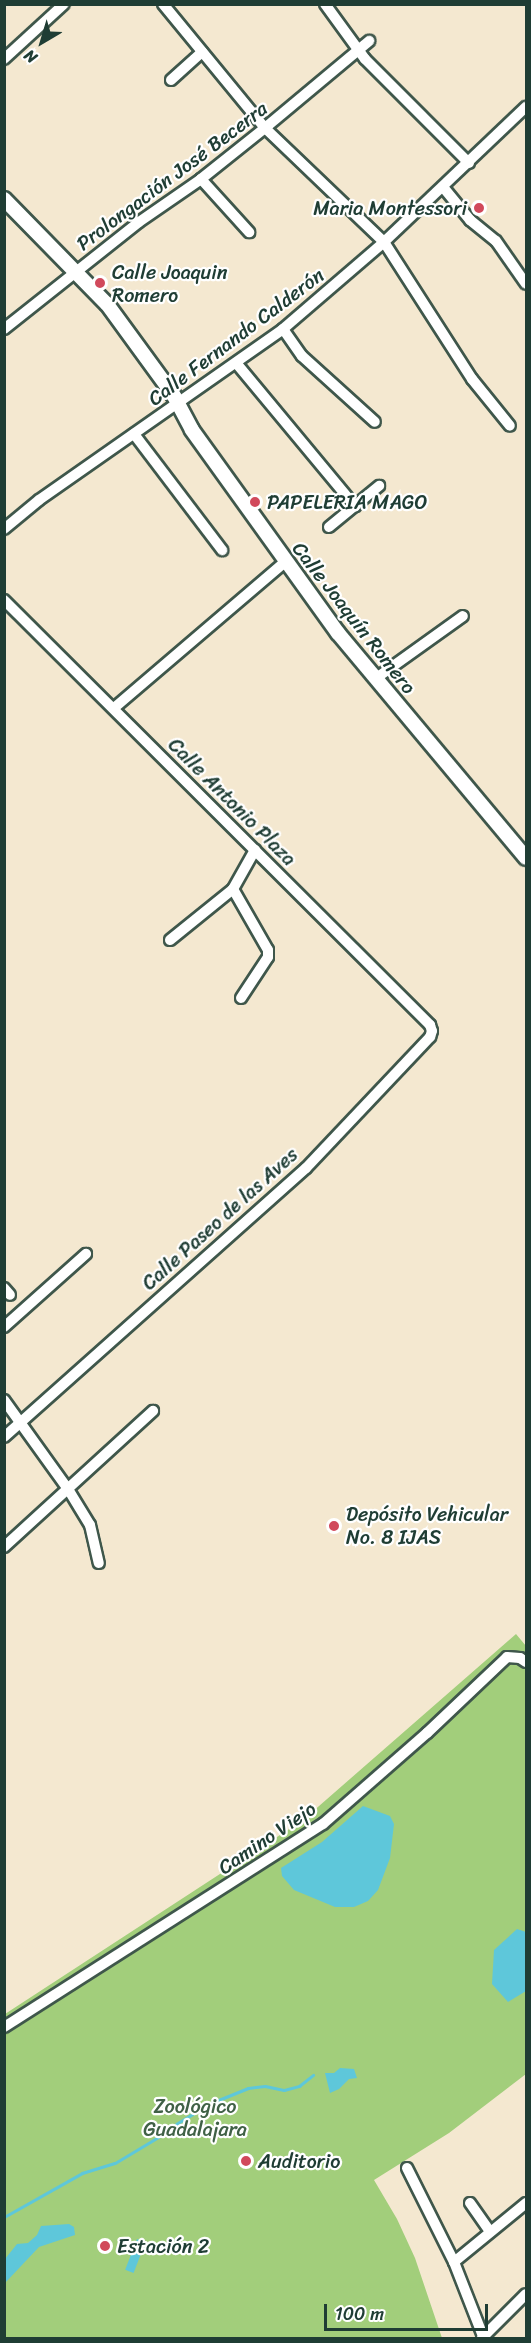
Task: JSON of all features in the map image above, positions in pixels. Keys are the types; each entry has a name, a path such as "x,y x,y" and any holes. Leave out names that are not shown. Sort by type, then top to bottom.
{"street":[{"path":"4,59 64,4"},
{"path":"163,4 266,128 384,242 472,379 510,426"},
{"path":"324,4 365,59 469,163"},
{"name":"Prolongación José Becerra","path":"4,329 139,222 201,179 266,128 369,41"},
{"path":"171,80 202,52"},
{"name":"Calle Fernando Calderón","path":"4,529 39,500 237,364 283,329 384,242 526,107"},
{"path":"201,179 249,232"},
{"path":"443,187 470,220 496,241 526,284"},
{"name":"Calle Joaquín Romero","path":"4,200 107,304 179,404 192,430 285,562 375,679 526,858"},
{"path":"283,329 302,356 375,422"},
{"path":"237,364 355,506"},
{"path":"134,434 222,550"},
{"path":"329,527 379,486"},
{"path":"114,708 285,562"},
{"name":"Calle Antonio Plaza","path":"4,600 430,1025 432,1031"},
{"path":"375,679 463,616"},
{"path":"170,940 233,889 255,850"},
{"path":"233,889 268,950 268,957 241,998"},
{"name":"Calle Paseo de las Aves","path":"4,1437 306,1168 429,1037 432,1031"},
{"path":"4,1327 86,1254"},
{"path":"4,1400 68,1489 90,1525 99,1563"},
{"path":"4,1547 153,1411"},
{"name":"Camino Viejo","path":"4,2027 323,1824 427,1733 507,1657 519,1658 526,1662"},
{"path":"407,2168 454,2262 483,2337 526,2294"},
{"path":"454,2262 526,2203"},
{"path":"470,2204 490,2232"}],"green space":[{"name":"Zoológico Guadalajara","path":"516,1634 526,1646 526,2074 449,2133 374,2180 397,2219 415,2258 442,2338 5,2338 5,2014 303,1820"}],"water":[{"path":"363,1806 390,1816 394,1824 390,1858 378,1890 368,1901 354,1907 335,1907 294,1890 282,1876 281,1868 322,1842"},
{"path":"517,1929 526,1932 526,1991 508,2002 492,1984 494,1950"},
{"path":"340,2068 354,2069 357,2078 349,2079 339,2089 330,2093 325,2073 334,2073"},
{"path":"69,2224 74,2227 75,2235 39,2247 5,2283 5,2259 17,2244 28,2243 37,2235 41,2226"},
{"path":"137,2239 145,2242 134,2273 125,2270"}],"waterway":[{"path":"176,2124 211,2103 248,2088 265,2086 284,2090 299,2086 313,2075"},
{"path":"4,2217 82,2173 115,2163 160,2136"}],"place":[{"name":"Maria Montessori","path":"479,208"},
{"name":"Calle Joaquin Romero","path":"100,283"},
{"name":"PAPELERIA MAGO","path":"255,502"},
{"name":"Depósito Vehicular No. 8 IJAS","path":"334,1526"},
{"name":"Auditorio","path":"246,2161"},
{"name":"Estación 2","path":"105,2246"}]}
